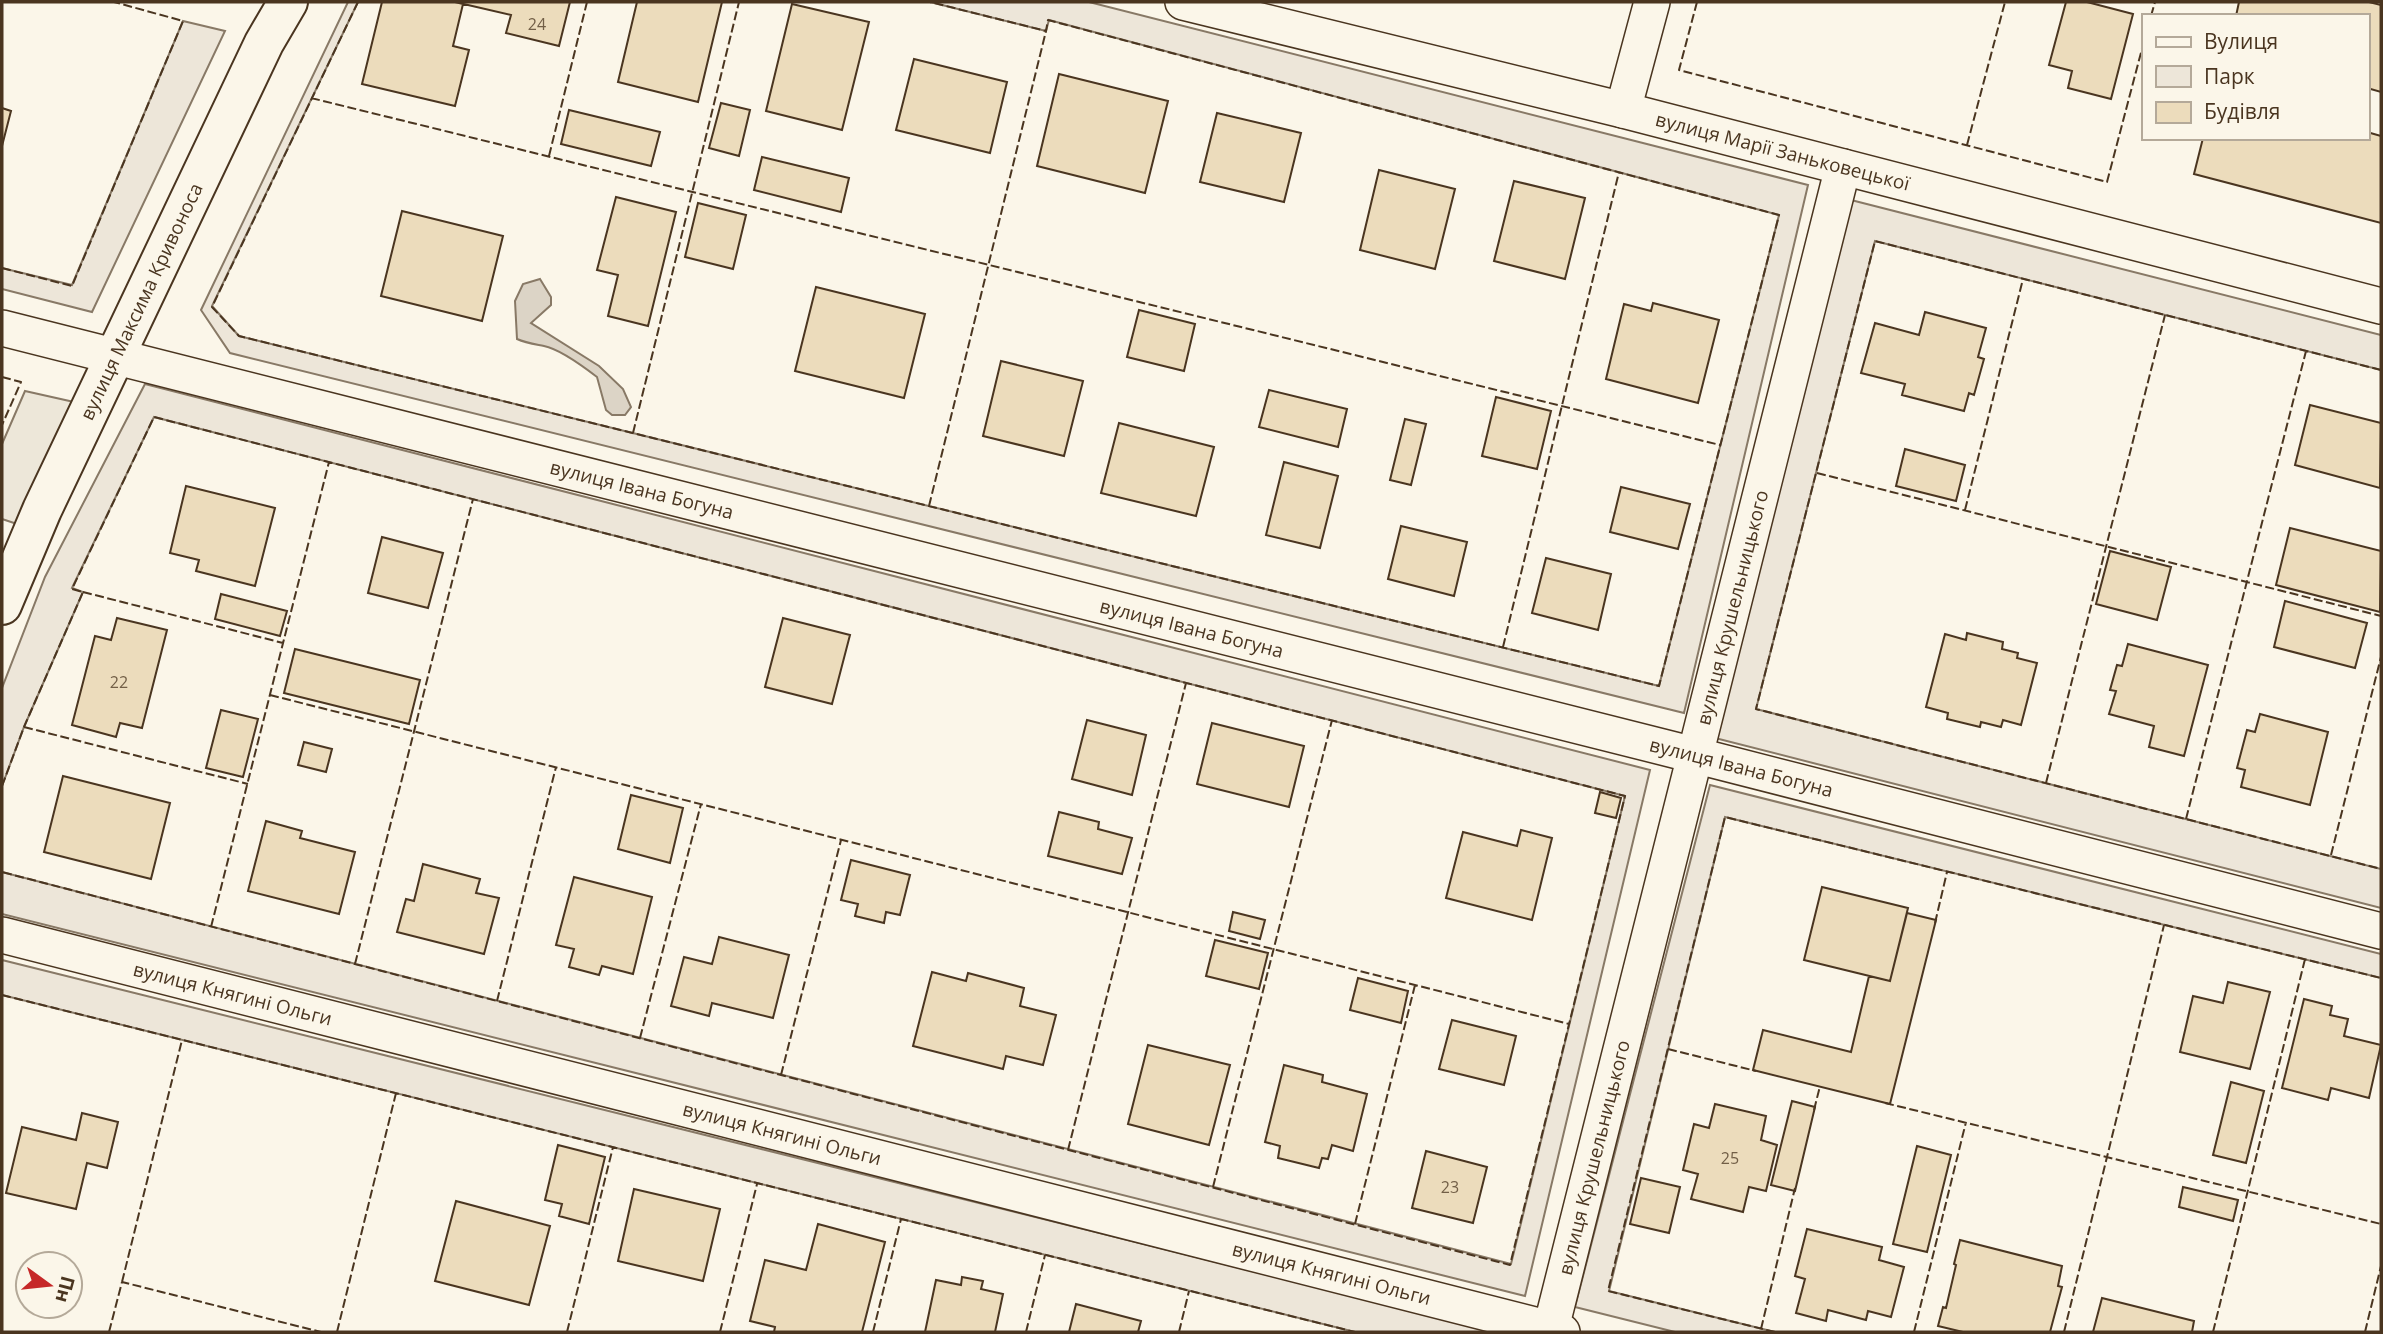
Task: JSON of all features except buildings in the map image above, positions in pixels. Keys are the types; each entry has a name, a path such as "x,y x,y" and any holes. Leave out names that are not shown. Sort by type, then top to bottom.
{"street":[{"name":"вулиця Максима Кривоноса","path":"2,605 42,510 115,356 264,43 288,2"},
{"name":"вулиця Марії Заньковецької","path":"1183,2 1623,110 2381,306"},
{"path":"1623,110 1652,2"},
{"name":"вулиця Крушельницького","path":"1554,1331 1694,755 1843,167"},
{"name":"вулиця Івана Богуна","path":"2,328 2381,931"},
{"name":"вулиця Княгині Ольги","path":"2,935 1554,1331"}],"green space":[{"path":"348,2 358,2 212,306 239,336 1659,686 1779,215 1049,20 1046,31 930,2 1089,2 1808,185 1684,713 230,353 201,310"},
{"path":"183,21 225,31 92,312 2,289 2,268 72,285"},
{"path":"1851,200 2381,335 2381,370 1875,241 1756,709 2381,869 2381,908 1715,738"},
{"path":"145,384 1650,770 1525,1296 2,914 2,872 1511,1264 1625,796 154,417 72,588 83,592 24,727 2,786 2,688 45,577"},
{"path":"1710,785 2381,954 2381,978 1725,817 1609,1291 1775,1332 1675,1332 1575,1307"},
{"path":"2,960 1497,1332 1355,1332 2,995"}],"shaded area":[{"path":"540,279 551,297 551,305 531,323 599,366 623,389 631,407 625,415 612,415 606,410 597,377 585,368 550,348 517,339 515,301 523,284"},
{"path":"25,391 74,402 17,524 2,519 2,444"}],"fence":[{"path":"2,268 72,286 183,21 114,2"},
{"path":"358,2 212,307 239,336 1659,686 1779,215 1048,20 1046,31 930,2"},
{"path":"549,156 587,2"},
{"path":"633,433 739,2"},
{"path":"1697,2 1679,70 2107,182 2142,49"},
{"path":"1967,145 2005,2"},
{"path":"2152,14 2155,2"},
{"path":"929,506 1046,31"},
{"path":"311,98 1720,445"},
{"path":"1503,647 1619,172"},
{"path":"2381,370 1875,241 1756,709 2381,869"},
{"path":"1965,510 2023,279"},
{"path":"2046,783 2165,315"},
{"path":"2186,819 2306,351"},
{"path":"2,377 21,382 2,425"},
{"path":"2,786 24,727 83,592 72,589 154,417 1625,796 1510,1265 2,872"},
{"path":"211,927 329,462"},
{"path":"1817,473 2381,616"},
{"path":"355,964 473,499"},
{"path":"83,592 283,643"},
{"path":"2331,855 2381,657"},
{"path":"1068,1150 1186,683"},
{"path":"270,695 1569,1024"},
{"path":"1213,1187 1332,720"},
{"path":"24,727 248,784"},
{"path":"497,1001 556,767"},
{"path":"640,1038 701,804"},
{"path":"1775,1332 1608,1291 1725,817 2381,978"},
{"path":"781,1075 841,840"},
{"path":"1935,923 1947,872"},
{"path":"2064,1332 2164,925"},
{"path":"2213,1332 2305,959"},
{"path":"1355,1224 1415,985"},
{"path":"2,995 1355,1332"},
{"path":"122,1282 182,1040"},
{"path":"1668,1049 1756,1071"},
{"path":"1814,1110 1820,1086"},
{"path":"337,1332 396,1093"},
{"path":"1885,1103 2381,1224"},
{"path":"1914,1332 1966,1122"},
{"path":"567,1332 613,1147"},
{"path":"720,1332 757,1184"},
{"path":"1761,1329 1795,1188"},
{"path":"873,1332 901,1219"},
{"path":"1026,1332 1045,1255"},
{"path":"2365,1332 2381,1266"},
{"path":"109,1332 122,1282 321,1332"},
{"path":"1179,1332 1189,1291"}]}
